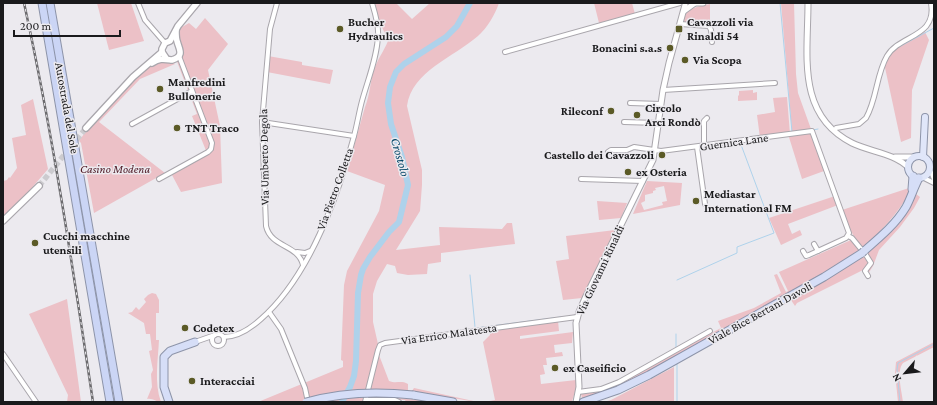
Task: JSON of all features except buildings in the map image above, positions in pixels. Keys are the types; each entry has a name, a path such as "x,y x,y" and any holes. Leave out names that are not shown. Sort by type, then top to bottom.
{"highway":[{"name":"Autostrada del Sole","path":"42,3 110,402"},
{"name":"Autostrada del Sole","path":"50,3 119,402"},
{"name":"Viale Bice Bertani Davoli","path":"584,402 624,388 848,263 864,252 893,224 906,206 918,177"},
{"path":"169,402 164,387 164,357 170,351 194,342"},
{"path":"307,402 329,396 352,393 386,393 453,402"}],"main road":[{"path":"145,68 162,52 162,49 176,31 178,26 197,3"},
{"path":"86,128 133,77 156,60 166,58 172,60 179,56 181,52 176,31"},
{"path":"168,42 178,43"},
{"path":"162,52 166,58"},
{"path":"923,156 914,157 909,162 909,171 918,177 926,176 930,170 930,164 923,156 925,117"},
{"path":"3,221 39,186"}],"street":[{"path":"138,3 145,20 168,42"},
{"name":"Via Umberto Degola","path":"277,3 270,29 262,122 266,228 272,238 299,255 303,265"},
{"name":"Via Pietro Colletta","path":"224,338 234,336 251,327 269,312 284,294 303,265 327,216 342,176 354,136 376,49 378,34 372,3"},
{"path":"695,3 703,3"},
{"name":"Via Giovanni Rinaldi","path":"505,52 685,4 695,3"},
{"path":"808,3 809,87 820,114 832,129 843,137 866,148 894,157 908,167"},
{"path":"836,128 857,124 865,120 869,113 886,57 896,47 925,31 932,23 934,17 931,3"},
{"name":"Via Giovanni Rinaldi","path":"575,402 577,393 577,317 642,181 654,160 663,90 685,4"},
{"path":"680,24 709,26 711,30 712,42"},
{"path":"159,179 208,152 211,149 212,143 179,56"},
{"path":"663,90 775,83"},
{"path":"132,124 192,91"},
{"path":"630,103 661,104"},
{"path":"704,146 704,121 707,118"},
{"path":"262,122 354,136"},
{"path":"624,122 658,123"},
{"name":"Guernica Lane","path":"608,152 612,150 627,150 634,147 661,151 812,131 845,224 849,230 848,236"},
{"path":"697,147 705,204"},
{"path":"894,157 914,157"},
{"path":"930,170 934,179"},
{"path":"918,177 934,184"},
{"path":"581,179 642,181"},
{"path":"803,251 804,255 807,256 848,236 852,238 871,261 865,270 868,276"},
{"path":"814,244 818,251"},
{"name":"Via Umberto Degola","path":"292,251 301,253 310,252"},
{"path":"269,312 281,329 305,388 307,402"},
{"name":"Via Errico Malatesta","path":"365,401 378,350 380,345 385,343 577,317"},
{"path":"577,393 601,389 619,382 710,331"},
{"path":"219,334 224,338 223,344 219,347 215,346 212,342 204,340 194,342 219,334"},
{"path":"212,342 212,338 215,335"},
{"path":"3,354 36,402"},
{"path":"365,401 396,400 399,402"}],"green space":[{"path":"97,3 131,3 144,41 109,50"},
{"path":"377,3 396,3 412,19 430,3 499,3 485,29 468,44 425,74 417,83 411,94 407,106 422,170 420,211 396,250 440,245 439,227 502,229 507,223 512,223 515,244 441,253 441,262 428,264 427,274 408,275 397,273 395,266 387,264 377,281 373,294 373,322 378,344 364,402 258,402 343,367 343,361 341,360 344,285 347,271 379,211 385,185 347,171 368,98 374,70 388,41 373,6"},
{"path":"594,3 632,3 635,14 599,23"},
{"path":"781,3 794,3 798,93 811,129 792,132"},
{"path":"710,4 710,23 684,22 685,17 693,8"},
{"path":"205,18 228,44 208,70 220,126 222,183 181,192 172,175 207,153 192,116 197,114 176,59 179,56 178,26 182,27 189,23 196,29"},
{"path":"925,32 929,40 912,90 911,138 901,142 884,63 896,48"},
{"path":"268,56 302,62 302,65 333,70 330,84 267,72"},
{"name":"Casino Modena","path":"156,60 169,60 175,64 140,79 99,122 165,173 94,213 81,143 79,141 86,128 133,77"},
{"path":"753,90 753,93 757,92 757,100 738,101 739,91"},
{"path":"787,97 790,134 811,133 824,171 802,179 788,134 760,138 757,115 775,112 773,98"},
{"path":"33,99 48,169 24,197 3,217 3,181 7,180 9,177 10,178 17,168 12,138 26,135 21,105"},
{"path":"647,181 682,183 680,205 633,214","holes":["664,186 667,201 662,202 663,205 644,210 641,203 645,201 645,195 653,193 653,191 656,190 655,188"]},
{"path":"909,188 911,190 895,214 862,248 850,230 842,210"},
{"path":"916,194 920,197 914,208 900,227 879,250 873,266 868,274 866,271 871,265 869,262 863,270 797,303 795,306 791,300 790,302 762,316 764,313 857,260"},
{"path":"835,196 838,205 788,224 792,234 800,230 802,235 781,245 769,218"},
{"path":"597,201 627,203 621,218 599,220"},
{"path":"615,230 582,298 563,300 556,261 569,259 566,236"},
{"path":"851,240 860,250 820,276 670,360 622,385 608,391 582,398 581,394 600,390 721,328 718,321 754,308 781,293 774,275 777,274 786,292 788,291 779,272"},
{"path":"152,293 156,294 159,300 159,313 156,313 156,340 159,340 157,379 161,402 147,399 152,387 151,374 153,370 149,351 152,350 150,334 146,334 144,323 128,313 132,312 136,307 139,310 146,302 144,299"},
{"path":"67,299 81,402 67,402 68,395 29,314"},
{"path":"558,321 559,331 520,336 520,339 573,332 572,343 554,345 555,353 562,352 563,356 546,358 547,365 543,365 545,374 540,375 541,384 576,380 576,389 572,401 483,402 495,400 483,342 490,335 489,328"},
{"path":"934,342 934,347 903,363 900,376 903,402 898,402 895,373 896,362"},
{"path":"379,355 389,381 408,384 408,390 412,391 414,388 478,402 395,390 370,389 377,356"},
{"path":"674,367 674,402 603,402 611,400"},
{"path":"380,396 438,402 406,402 405,400 369,398"}],"waterway":[{"name":"Crostolo","path":"342,402 354,376 356,361 358,293 361,275 370,257 389,232 399,222 408,185 402,157 391,124 388,103 390,87 396,72 404,64 446,37 457,26 470,3"},
{"path":"780,3 792,132"},
{"path":"899,47 934,28"},
{"path":"813,130 818,129"},
{"path":"677,280 737,253 737,247 774,233 740,142"},
{"path":"470,275 476,328 561,317"},
{"path":"676,334 676,348"},
{"path":"900,402 897,370 898,363 934,344"},
{"path":"677,363 677,402"}],"tunnel":[{"path":"39,186 86,128"}],"railway":[{"path":"24,3 53,152 93,402"}],"place":[{"name":"Bucher Hydraulics","path":"340,29"},
{"name":"Cavazzoli via Rinaldi 54","path":"679,29"},
{"name":"Bonacini s.a.s","path":"670,48"},
{"name":"Via Scopa","path":"685,60"},
{"name":"Manfredini Bullonerie","path":"160,89"},
{"name":"Rileconf","path":"611,111"},
{"name":"Circolo Arci Rondò","path":"637,115"},
{"name":"TNT Traco","path":"177,128"},
{"name":"Castello dei Cavazzoli","path":"662,155"},
{"name":"ex Osteria","path":"628,172"},
{"name":"Mediastar International FM","path":"696,201"},
{"name":"Cucchi macchine utensili","path":"35,243"},
{"name":"Codetex","path":"185,328"},
{"name":"ex Caseificio","path":"555,368"},
{"name":"Interacciai","path":"192,381"}]}
